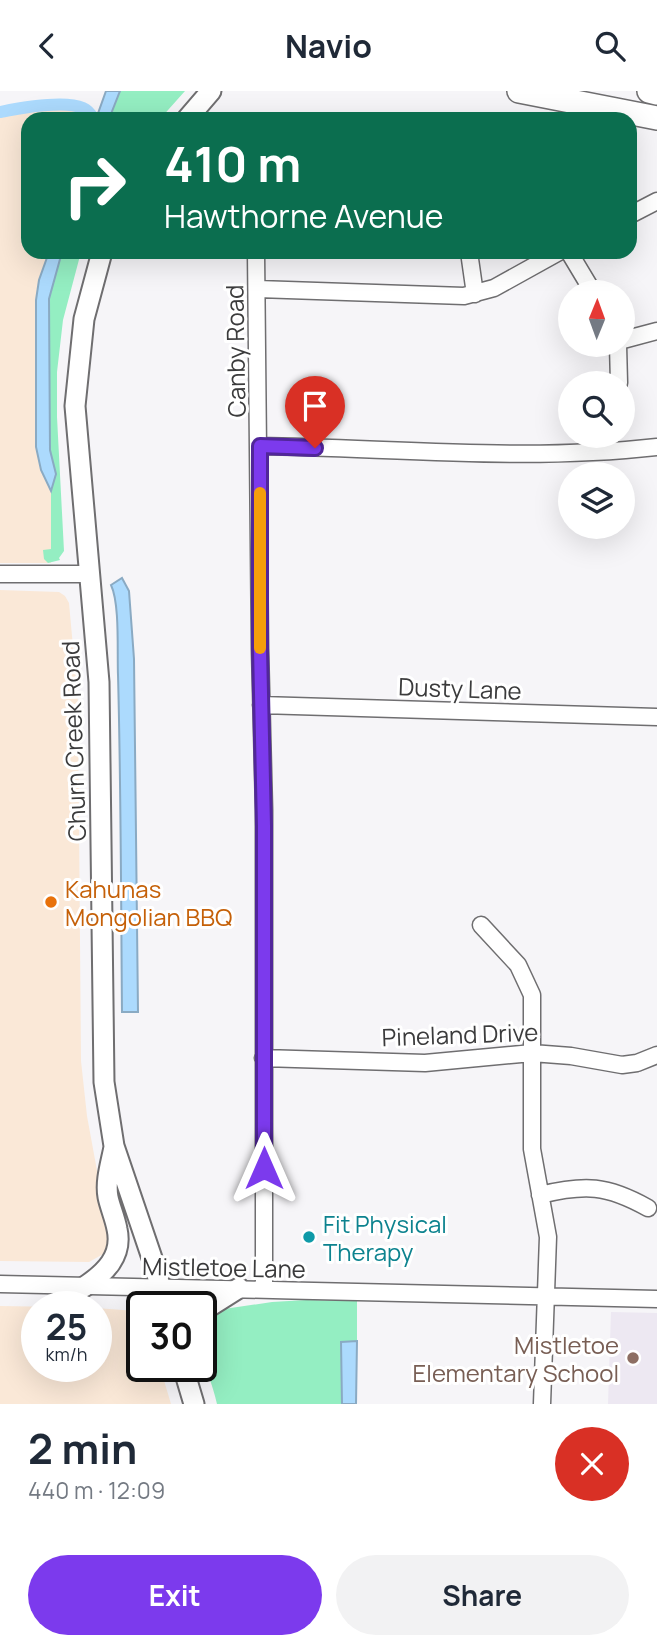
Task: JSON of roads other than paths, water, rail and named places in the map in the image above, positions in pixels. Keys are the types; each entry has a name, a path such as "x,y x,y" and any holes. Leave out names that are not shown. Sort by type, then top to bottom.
{"highway":[{"path":"519,91 626,112"},
{"path":"649,91 657,93"},
{"path":"637,114 657,118"}],"main road":[{"path":"193,112 211,91"},
{"name":"Churn Creek Road","path":"100,259 84,319 75,406 99,681 104,1082 114,1146 161,1291"},
{"path":"84,1287 103,1274 118,1245 118,1231 107,1195 114,1146"},
{"path":"217,1302 239,1289"},
{"path":"189,1382 194,1404"}],"street":[{"path":"637,211 657,201"},
{"name":"Canby Road","path":"256,259 264,821 264,1289"},
{"path":"470,259 475,294"},
{"path":"258,289 453,297 494,288 546,259"},
{"path":"573,259 586,280"},
{"path":"635,337 657,331"},
{"path":"635,445 657,447"},
{"path":"260,446 584,454 606,448"},
{"path":"0,574 89,574"},
{"name":"Dusty Lane","path":"261,705 657,717"},
{"path":"481,925 514,959 532,995 532,1149 548,1227 542,1404"},
{"name":"Pineland Drive","path":"263,1058 425,1063 532,1053 622,1065 657,1055"},
{"path":"540,1195 570,1188 604,1188 648,1208"},
{"name":"Mistletoe Lane","path":"0,1284 84,1287 126,1293"},
{"name":"Mistletoe Lane","path":"217,1292 264,1289 657,1299"}],"water":[{"path":"106,91 120,91 112,112 98,112"},
{"path":"46,259 60,259 49,299 50,450 56,474 51,491 41,470 36,447 36,300"},
{"path":"122,578 129,591 134,659 138,1012 122,1012 118,629 111,585"},
{"path":"357,1341 356,1404 342,1404 341,1342"}],"waterway":[{"path":"0,112 42,105 75,106 89,112"}],"place":[{"name":"Kahunas Mongolian BBQ","path":"51,902"},
{"name":"Fit Physical Therapy","path":"309,1237"},
{"name":"Mistletoe Elementary School","path":"633,1358"}]}
